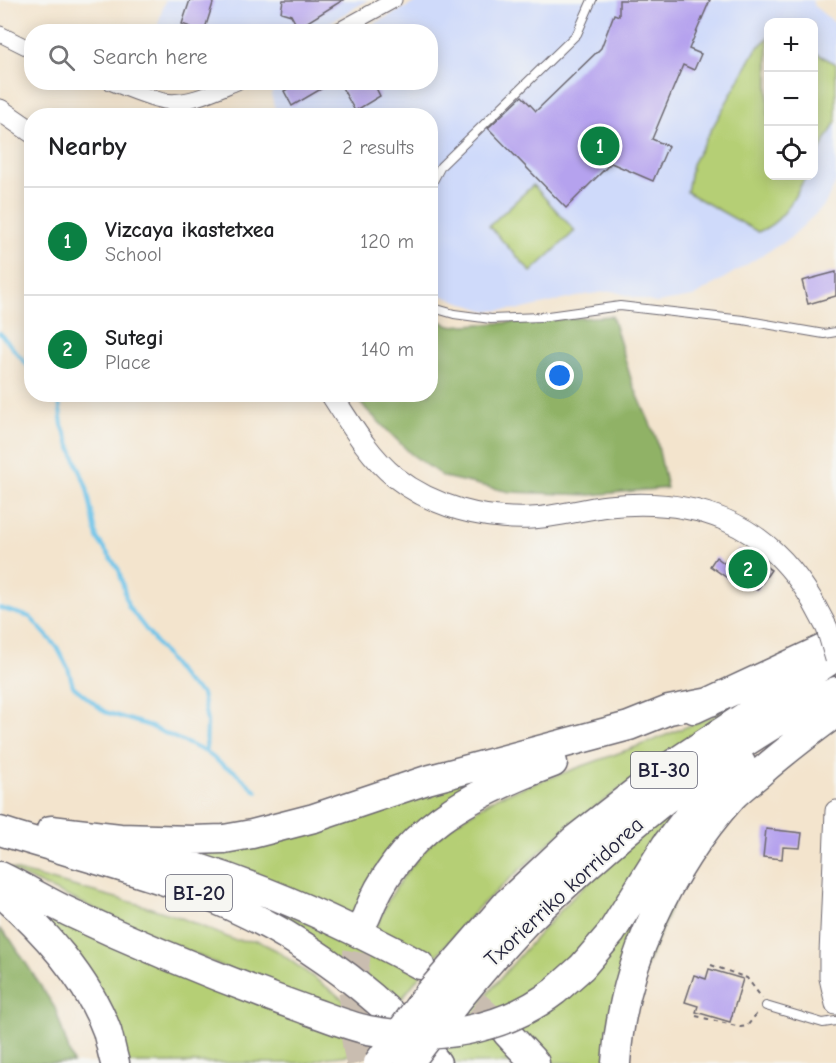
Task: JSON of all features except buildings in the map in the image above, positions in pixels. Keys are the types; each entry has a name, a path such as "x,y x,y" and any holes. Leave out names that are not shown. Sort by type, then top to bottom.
{"highway":[{"path":"366,917 373,898 394,864 433,823 455,808 500,784 663,723 836,643"},
{"name":"Txorierriko korridorea","path":"409,1063 470,984 517,912 574,840 661,772 836,658"},
{"name":"Txorierriko korridorea","path":"378,1063 428,994 517,912 603,850 669,797 765,731 836,691"},
{"path":"0,876 67,912 155,951 307,1010 367,1029 422,1036 468,1031 521,1012 554,992 582,967 611,933 666,845 692,811 748,757 836,698"},
{"path":"51,830 120,838 171,840 224,839 252,834 314,818 427,780 629,726 669,710 710,702"},
{"path":"616,1063 623,1012 632,972 645,936 673,879 699,840 734,795 787,750 836,713"},
{"path":"0,817 147,853 258,889 339,924 420,965"},
{"name":"BI-20","path":"0,831 172,883 241,911 278,931 340,971 418,1039 437,1063"},
{"name":"BI-20","path":"0,846 157,893 245,929 286,951 341,989 409,1046 422,1063"},
{"path":"0,892 22,911 71,967 90,997 107,1031 115,1063"},
{"path":"507,1033 535,1063"}],"street":[{"path":"350,24 394,0"},
{"path":"0,34 24,46"},
{"path":"134,90 167,101 189,99 218,90"},
{"path":"4,111 24,126"},
{"path":"338,402 386,452 408,470 457,495 494,505 516,507 585,509 656,504 690,508 727,520 748,531 770,547 795,573 827,628 836,658"},
{"path":"836,811 830,954 830,978 836,1004"}],"lane":[{"path":"438,172 441,166 577,34 592,0"},
{"path":"438,309 491,319 540,316 620,306 743,320 825,334 836,332"},
{"path":"766,1006 823,1023 836,1020"}],"path":[{"path":"696,1016 740,1027 747,1026 763,1006 766,1006 747,978 711,965"}],"shaded area":[{"path":"165,0 368,0 327,24 158,24"},
{"path":"420,0 812,0 814,6 836,24 836,183 824,206 789,239 693,297 656,303 612,291 523,309 487,311 438,294 438,108 275,108 271,95 273,90 438,90 438,24 374,24"}],"green space":[{"path":"764,42 764,180 804,180 781,216 767,228 758,232 687,192 692,164 757,48"},
{"path":"818,54 836,64 836,121 818,155"},
{"path":"533,185 575,231 531,272 489,226"},
{"path":"612,316 632,382 656,437 667,488 591,495 510,492 444,477 411,454 359,402 438,402 438,319 449,326"},
{"path":"741,704 568,826 479,907 431,962 302,898 236,871 168,849 187,850 239,844 313,825 419,792 526,754 627,730 507,774 450,803 424,821 401,842 387,859 354,916 377,926 388,900 405,874 431,843 458,821 497,797 652,741"},
{"path":"699,789 582,958 505,1009 466,1020 527,948 591,879 637,836"},
{"path":"711,812 606,1063 547,1063 510,1024"},
{"path":"0,866 138,904 179,917 234,940 258,941 276,950 370,1019 281,993"},
{"path":"212,881 422,973 396,1006"},
{"path":"26,900 370,1040 358,1054 325,1058 310,1063 122,1063"},
{"path":"0,929 11,940 55,1008 73,1063 0,1063"},
{"path":"496,1032 526,1063 433,1063 447,1042"}],"waterway":[{"path":"0,333 24,362"},
{"path":"59,402 62,425 87,488 97,538 119,570 128,606 186,682 202,694 207,722 206,752"},
{"path":"0,608 30,617 57,647 68,668 73,686 105,712 147,725 206,752 225,767 233,770 257,792"}],"tunnel":[{"path":"360,1063 354,1027 353,990 357,953 366,917"},
{"path":"441,980 478,1007 507,1033"}],"place":[{"name":"Vizcaya ikastetxea","path":"600,146"},
{"name":"Sutegi","path":"748,569"}]}
